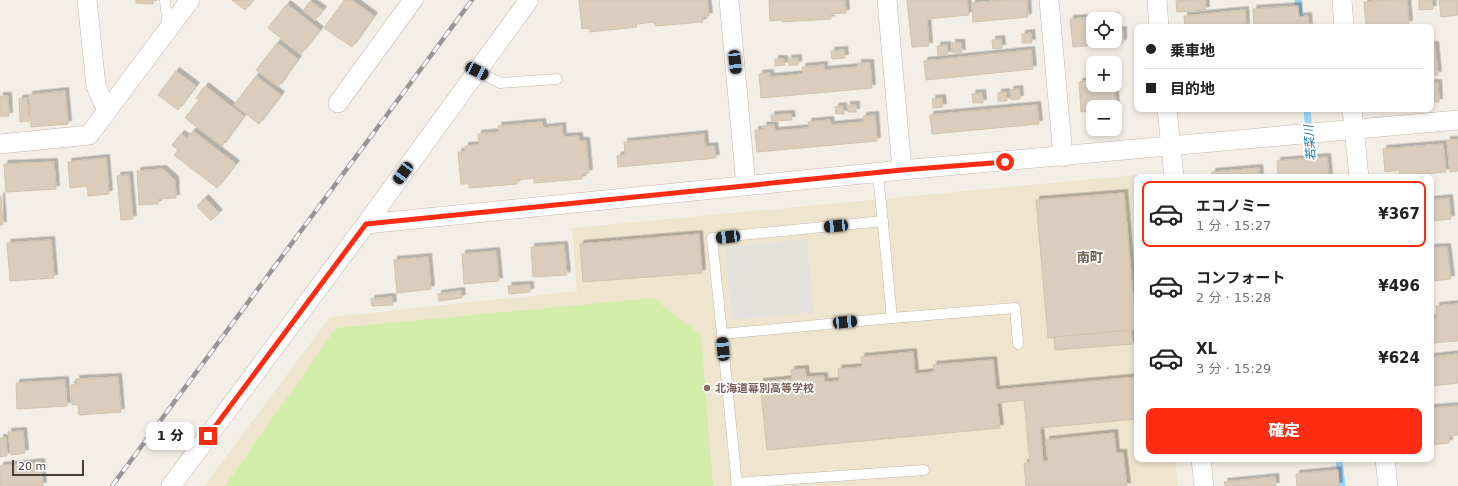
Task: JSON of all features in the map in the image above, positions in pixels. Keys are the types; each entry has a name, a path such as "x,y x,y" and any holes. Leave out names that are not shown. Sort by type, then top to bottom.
{"street":[{"path":"87,0 96,86 107,110"},
{"path":"0,144 89,135 190,0"},
{"path":"338,102 413,0"},
{"path":"171,486 366,224 529,0"},
{"path":"729,0 746,186"},
{"path":"887,0 902,170"},
{"path":"1049,0 1063,157"},
{"path":"1157,0 1159,24"},
{"path":"1342,0 1344,24"},
{"path":"1167,112 1174,174"},
{"path":"1352,112 1359,174"},
{"path":"366,224 902,170 1063,157 1458,120"},
{"path":"1201,462 1204,486"},
{"path":"1385,462 1388,486"}],"lane":[{"path":"165,0 168,30"},
{"path":"477,71 500,83 557,79"},
{"path":"878,173 892,318"},
{"path":"882,221 712,238 737,485 924,470"},
{"path":"722,334 1015,308 1018,344"}],"shaded area":[{"name":"北海道幕別高等学校","path":"1134,175 1134,462 1175,462 1178,486 204,486 330,317 577,291 572,228"},
{"path":"807,239 814,312 732,320 725,247"}],"green space":[{"path":"653,298 701,335 713,486 225,486 336,328"}],"building":[{"path":"136,0 154,0 153,4 136,3"},
{"path":"232,0 253,0 245,10"},
{"path":"344,0 352,0 374,16 352,47 324,28"},
{"path":"579,0 707,0 709,16 702,17 703,22 655,26 655,22 636,24 637,27 590,32 590,28 582,29"},
{"path":"769,0 845,0 846,13 831,14 831,19 782,22 782,20 770,21"},
{"path":"907,0 967,0 969,15 927,19 929,46 912,47"},
{"path":"1027,0 1028,17 973,22 972,3"},
{"path":"1205,0 1206,10 1177,12 1176,1"},
{"path":"1407,0 1409,24 1366,24 1364,2"},
{"path":"1419,0 1432,0 1433,9 1419,10"},
{"path":"1439,0 1458,0 1458,15 1441,17"},
{"path":"310,1 323,10 315,20 303,11"},
{"path":"287,4 320,30 301,54 268,28"},
{"path":"1298,6 1299,17 1308,16 1309,24 1254,24 1253,9"},
{"path":"1245,10 1246,24 1185,24 1184,16"},
{"path":"1086,18 1086,46 1073,47 1070,19"},
{"path":"1123,30 1123,43 1122,43"},
{"path":"1031,33 1032,43 1022,43 1022,34"},
{"path":"1001,39 1002,48 993,49 992,40"},
{"path":"277,43 298,59 278,87 256,70"},
{"path":"952,43 961,43 962,53 953,53"},
{"path":"947,45 948,55 938,55 937,46"},
{"path":"1434,45 1435,45 1438,75 1434,75"},
{"path":"844,50 845,58 832,59 831,51"},
{"path":"1031,50 1033,69 926,80 924,61"},
{"path":"798,58 798,65 789,65 788,59"},
{"path":"775,59 784,59 785,65 775,66"},
{"path":"858,63 870,63 872,88 761,98 759,74 770,73 770,77 803,74 802,67 824,65 824,70 858,67"},
{"path":"176,71 196,86 178,110 158,95"},
{"path":"256,76 281,95 259,124 234,105"},
{"path":"1086,81 1086,92 1115,92 1115,100 1086,100 1086,112 1081,112 1079,82"},
{"path":"1434,83 1438,83 1439,102 1434,102"},
{"path":"205,86 244,116 222,146 185,118 199,100 196,98"},
{"path":"1019,89 1020,99 1011,100 1010,90"},
{"path":"65,91 68,124 31,127 29,95"},
{"path":"1006,92 1007,101 998,101 998,93"},
{"path":"982,93 983,103 973,103 972,94"},
{"path":"0,96 8,96 9,116 0,116"},
{"path":"27,98 29,121 20,122 19,99"},
{"path":"942,98 943,107 933,108 932,99"},
{"path":"847,105 856,105 856,112 848,112"},
{"path":"1037,105 1039,124 932,134 930,115"},
{"path":"843,106 844,114 836,114 835,107"},
{"path":"791,114 792,120 772,121 771,115"},
{"path":"875,115 877,141 757,152 755,130 764,130 763,126 774,125 775,131 809,128 808,122 830,120 831,125 863,122 863,116"},
{"path":"542,122 543,128 562,126 563,137 579,136 579,141 586,141 589,173 582,174 582,179 534,183 534,178 516,180 517,184 469,188 469,184 461,184 458,152 465,152 465,146 479,145 478,134 499,132 498,126"},
{"path":"193,131 236,164 217,188 174,155 178,150 172,145 181,134 187,138"},
{"path":"704,134 705,147 714,146 716,158 618,167 617,156 625,155 624,142"},
{"path":"1447,140 1458,140 1458,171 1450,172"},
{"path":"1443,144 1446,172 1400,174 1399,170 1385,172 1383,149"},
{"path":"1327,157 1329,174 1278,174 1277,161"},
{"path":"106,158 109,194 88,196 87,186 70,188 68,162"},
{"path":"54,162 56,189 6,192 4,164"},
{"path":"1259,168 1260,174 1212,174 1212,172"},
{"path":"163,169 175,180 176,198 158,199 158,204 139,205 137,171"},
{"path":"129,175 133,219 121,220 117,176"},
{"path":"1124,193 1134,307 1134,330 1048,338 1036,200"},
{"path":"1,196 3,225 0,225"},
{"path":"205,198 219,213 211,221 197,206"},
{"path":"1449,198 1451,219 1434,221 1434,200"},
{"path":"699,234 702,273 583,282 580,244"},
{"path":"51,240 54,278 10,281 7,243"},
{"path":"564,245 567,275 533,277 531,247"},
{"path":"1447,247 1451,279 1434,281 1434,248"},
{"path":"496,251 499,281 464,284 462,254"},
{"path":"428,257 431,289 397,293 394,260"},
{"path":"530,285 530,292 509,294 508,286"},
{"path":"461,291 462,298 439,301 438,294"},
{"path":"392,297 393,305 372,306 371,299"},
{"path":"1458,304 1458,341 1434,343 1434,318 1437,318 1436,306"},
{"path":"1131,330 1133,344 1055,350 1054,337"},
{"path":"913,352 915,374 934,372 933,365 993,360 996,390 1134,377 1134,419 1040,428 1043,461 1048,461 1046,440 1114,433 1116,453 1123,453 1127,486 1026,486 1024,463 1030,463 1024,400 997,403 1000,428 767,450 760,382 792,379 791,370 805,369 806,377 824,376 824,382 839,381 838,369 862,367 861,357"},
{"path":"1458,354 1458,383 1434,386 1434,357"},
{"path":"118,377 121,412 79,415 78,404 72,405 71,385 77,384 76,379"},
{"path":"65,380 67,406 17,409 16,383"},
{"path":"1458,406 1458,435 1449,436 1449,443 1434,445 1434,408"},
{"path":"23,431 25,453 11,455 8,432"},
{"path":"0,438 6,438 7,456 0,457"},
{"path":"41,462 43,486 0,486 0,466"},
{"path":"1338,470 1339,486 1297,486 1296,474"},
{"path":"1275,477 1276,486 1225,486 1224,482"}],"waterway":[{"name":"若菜川","path":"1298,0 1300,24"},
{"name":"若菜川","path":"1307,112 1313,174"},
{"name":"若菜川","path":"1339,462 1342,486"}],"railway":[{"path":"112,486 472,0"}],"place":[{"name":"北海道幕別高等学校","path":"707,388"}],"district":[{"name":"南町","path":"1090,257"}],"route":[{"path":"208,436 366,224 902,170 1005,162"}]}
